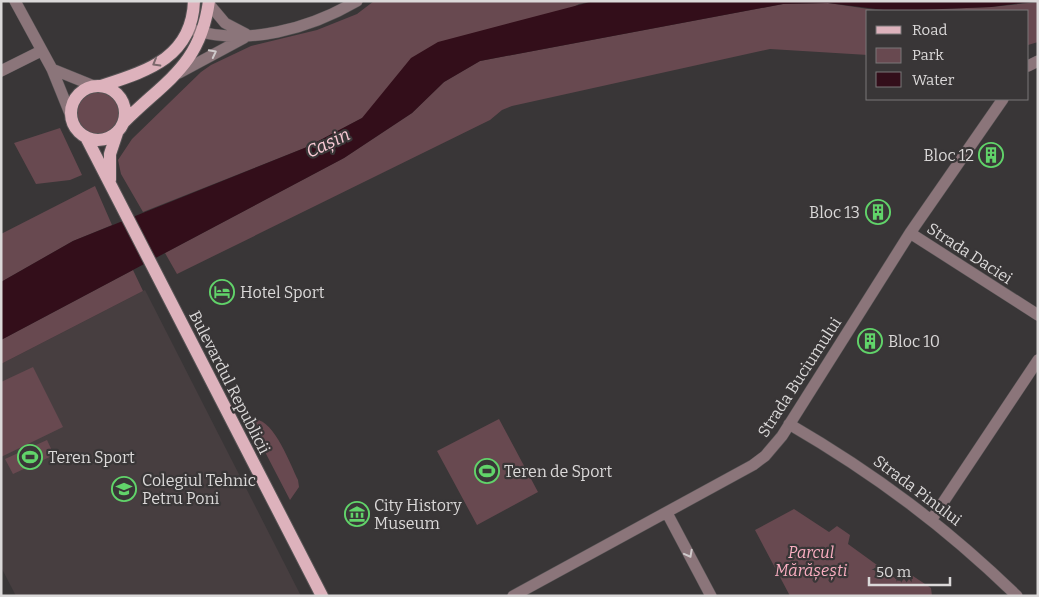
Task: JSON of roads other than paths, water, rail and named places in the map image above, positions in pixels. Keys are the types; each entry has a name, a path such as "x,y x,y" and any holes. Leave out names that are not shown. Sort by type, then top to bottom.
{"main road":[{"path":"194,1 189,29 182,44 162,61 134,75 97,86 76,96 71,116 76,130 87,139 100,141 117,133 124,122 176,74 196,49 203,33 209,3"},
{"path":"97,86 119,96 124,108 124,122"},
{"name":"Bulevardul Republicii","path":"110,183 110,154 117,133"},
{"name":"Bulevardul Republicii","path":"87,139 322,596"}],"street":[{"path":"15,1 52,69 71,116"},
{"path":"189,29 226,37 250,35 300,26 337,12 357,1"},
{"path":"209,3 231,28 250,35"},
{"path":"176,74 195,62 250,35"},
{"path":"1,71 42,51"},
{"path":"52,69 97,86"},
{"name":"Strada Buciumului","path":"519,594 760,460 775,446 910,234 1002,100"},
{"name":"Strada Daciei","path":"910,234 1038,315"},
{"path":"932,519 1038,360"},
{"name":"Strada Pinului","path":"789,424 839,453 932,519 962,544 1017,596"},
{"path":"667,513 711,596"}],"water":[{"name":"Cașin","path":"594,1 1038,1 991,7 917,10 884,10 828,3 783,4 480,61 444,82 412,113 344,158 1,340 1,282 73,241 307,147 362,118 411,58 438,42"}],"place":[{"name":"Bloc 12","path":"991,155"},
{"name":"Bloc 13","path":"878,212"},
{"name":"Hotel Sport","path":"222,292"},
{"name":"Bloc 10","path":"870,341"},
{"name":"Teren Sport","path":"30,457"},
{"name":"Teren de Sport","path":"487,471"},
{"name":"Colegiul Tehnic Petru Poni","path":"124,489"},
{"name":"City History Museum","path":"357,514"}],"park label":[{"name":"Parcul Mărășești","path":"811,561"}]}
